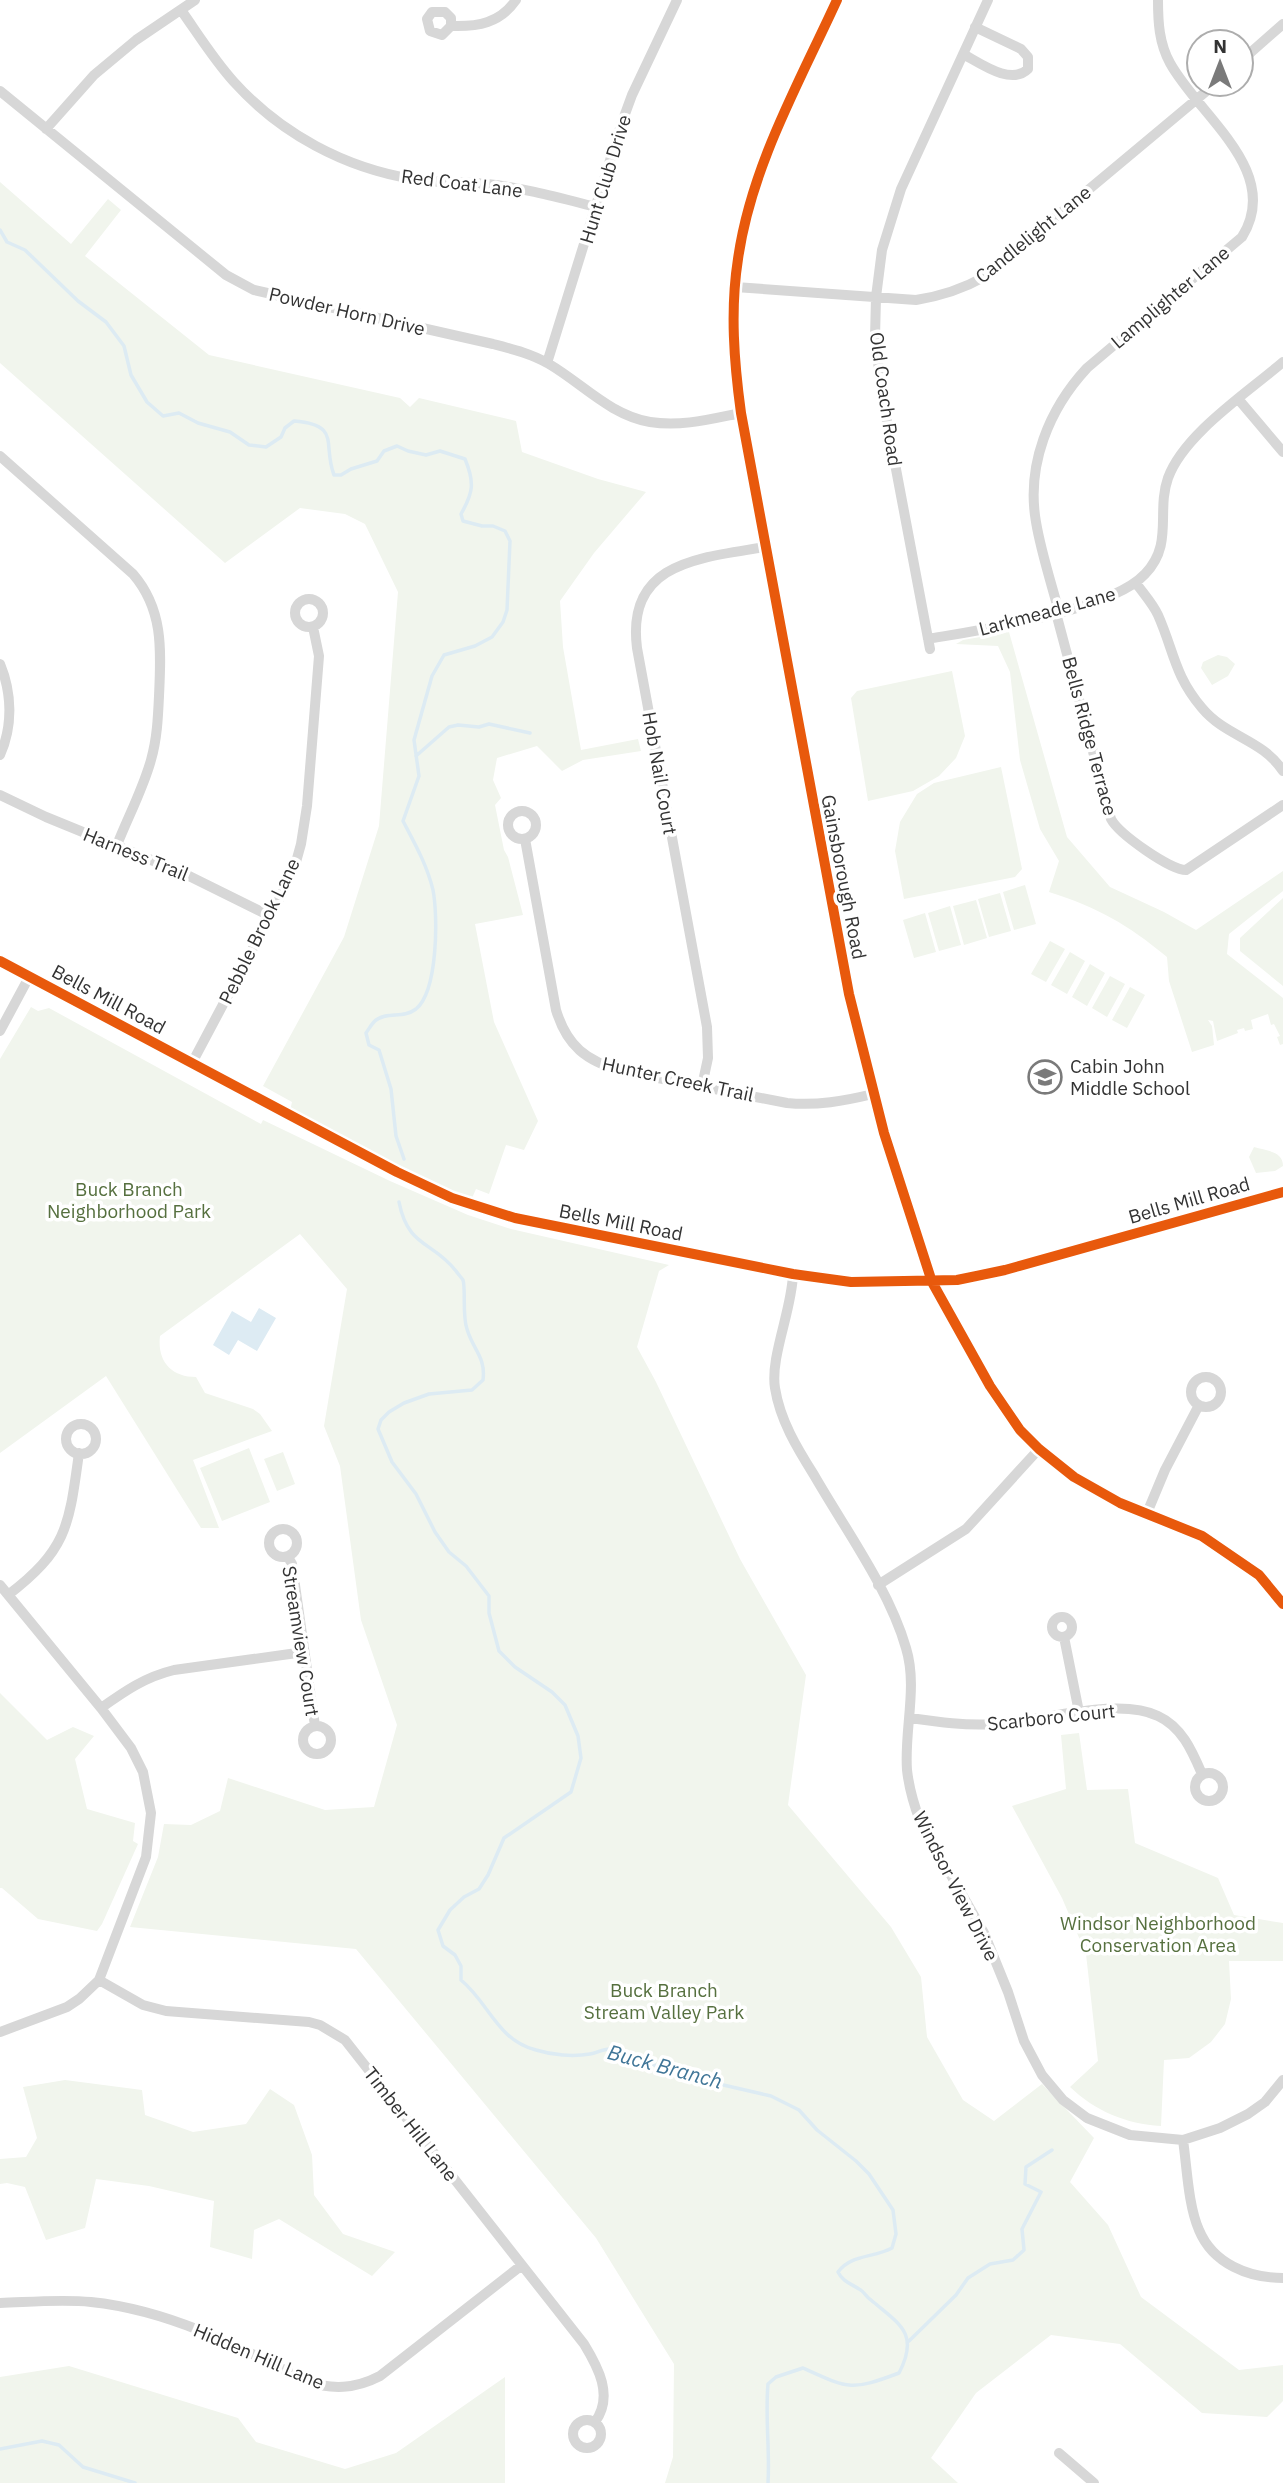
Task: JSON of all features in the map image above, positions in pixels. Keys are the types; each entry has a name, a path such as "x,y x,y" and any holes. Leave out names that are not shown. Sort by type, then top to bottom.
{"street":[{"path":"46,129 94,75 136,40 195,0"},
{"path":"451,26 471,27 492,22 509,11 516,0"},
{"name":"Hunt Club Drive","path":"547,363 632,95 677,0"},
{"name":"Gainsborough Road","path":"837,0 761,170 743,230 734,287 735,363 741,413 840,954 873,1094 932,1282 990,1386 1020,1430 1039,1450 1074,1477 1120,1503 1202,1536 1238,1559 1259,1576 1283,1604"},
{"name":"Old Coach Road","path":"929,644 879,372 875,338 876,297 882,250 901,189 988,0"},
{"name":"Lamplighter Lane","path":"1058,613 1034,506 1038,456 1050,422 1066,392 1087,368 1242,237 1251,228 1260,207 1261,188 1256,169 1171,66 1162,47 1158,0"},
{"name":"Red Coat Lane","path":"181,10 214,58 244,93 280,124 315,146 385,173 414,179 513,188 596,208"},
{"path":"1255,49 1283,24"},
{"path":"962,54 1009,76 1019,76 1028,69 1028,57 1021,49 975,27"},
{"name":"Powder Horn Drive","path":"0,91 226,275 247,287 494,344 547,363 610,407 649,422 681,424 741,413"},
{"name":"Candlelight Lane","path":"734,287 916,300 942,296 966,288 984,277 1198,99"},
{"name":"Larkmeade Lane","path":"929,644 1058,613 1115,595 1136,583 1148,572 1160,550 1164,530 1164,492 1179,455 1198,433 1283,362"},
{"path":"1239,400 1283,452"},
{"path":"0,456 133,574 145,590 158,619 161,651 156,739 145,776 117,845"},
{"name":"Hob Nail Court","path":"702,1086 708,1058 707,1027 637,648 636,621 639,607 649,588 670,569 690,561 765,547"},
{"path":"1136,583 1157,614 1179,675 1202,709 1233,734 1265,750 1274,757 1283,771"},
{"name":"Bells Ridge Terrace","path":"1058,613 1111,818 1120,831 1173,868 1186,870 1283,805"},
{"name":"Pebble Brook Lane","path":"192,1063 296,862 305,824 319,656 313,627"},
{"path":"0,664 8,690 10,709 7,733 0,755"},
{"name":"Harness Trail","path":"0,795 207,884 270,916"},
{"name":"Hunter Creek Trail","path":"525,839 556,1010 567,1036 585,1056 601,1065 787,1103 810,1105 843,1102 873,1094"},
{"name":"Bells Mill Road","path":"0,961 397,1172 470,1205 538,1224 793,1274 851,1282 957,1280 1005,1270 1283,1192"},
{"path":"0,1031 29,976"},
{"name":"Windsor View Drive","path":"793,1274 792,1296 776,1364 775,1386 779,1405 799,1450 896,1617 911,1673 907,1769 914,1805 920,1821 984,1933 1024,2041 1042,2075 1063,2100 1087,2118 1130,2135 1184,2140 1220,2128 1248,2114 1265,2102 1283,2080"},
{"path":"1147,1513 1165,1470 1199,1405"},
{"path":"878,1585 966,1529 1039,1450"},
{"path":"8,1595 34,1575 49,1560 58,1545 72,1507 79,1453"},
{"name":"Streamview Court","path":"288,1557 292,1564 315,1726"},
{"path":"0,1585 101,1709 137,1758 147,1788 151,1813 146,1857 99,1980 67,2007 0,2032"},
{"path":"1064,1637 1079,1712"},
{"path":"101,1709 136,1684 154,1675 303,1652"},
{"name":"Scarboro Court","path":"909,1718 949,1724 995,1724 1079,1712 1133,1708 1159,1716 1186,1740 1202,1774"},
{"name":"Timber Hill Lane","path":"99,1980 144,2005 166,2011 297,2020 320,2025 345,2040 584,2344 597,2365 604,2390 602,2407 595,2422"},
{"path":"1184,2140 1194,2214 1199,2231 1209,2246 1222,2260 1245,2273 1265,2278 1283,2278"},
{"name":"Hidden Hill Lane","path":"0,2303 89,2302 134,2309 212,2334 306,2381 339,2388 357,2386 380,2376 522,2265"},
{"path":"1059,2453 1094,2483"}],"green space":[{"path":"0,182 71,244 108,199 121,210 85,256 209,355 400,398 410,407 419,398 516,421 522,452 598,479 646,492 594,553 560,601 563,647 581,750 638,739 641,751 583,760 562,771 537,746 497,758 493,780 501,798 495,805 504,850 523,915 475,924 494,1022 538,1121 524,1150 506,1145 489,1194 476,1189 469,1205 289,1115 292,1102 263,1086 344,937 379,826 398,592 365,524 345,514 300,508 225,563 0,363"},
{"path":"1009,632 1067,837 1110,887 1196,930 1283,871 1283,891 1229,934 1227,954 1283,998 1283,1044 1280,1045 1277,1037 1280,1036 1274,1024 1271,1025 1268,1014 1251,1020 1253,1029 1237,1030 1238,1033 1217,1041 1213,1021 1208,1020 1212,1026 1214,1045 1192,1052 1169,981 1167,957 1112,918 1049,892 1059,861 1040,829 1020,760 1010,672 998,646 956,644 963,640"},
{"path":"1218,655 1227,657 1235,664 1228,676 1212,685 1201,668 1203,662"},
{"path":"952,671 965,736 956,758 939,776 913,791 868,801 851,698 857,691"},
{"path":"1001,767 1022,869 1015,877 904,899 895,851 900,822 917,794 934,783"},
{"path":"1025,885 1036,924 1014,930 1003,892"},
{"path":"1000,893 1011,931 989,937 978,899"},
{"path":"1283,898 1283,986 1240,951 1240,938"},
{"path":"976,900 987,938 964,945 953,906"},
{"path":"950,906 961,945 939,951 928,913"},
{"path":"925,913 936,952 914,958 903,920"},
{"path":"1050,941 1065,949 1046,982 1031,974"},
{"path":"1070,952 1085,961 1067,994 1051,985"},
{"path":"1090,964 1105,973 1087,1006 1072,997"},
{"path":"1110,976 1125,984 1107,1017 1092,1008"},
{"path":"1130,987 1145,995 1127,1028 1112,1020"},
{"name":"Buck Branch Stream Valley Park","path":"31,1007 38,1011 49,1008 261,1124 263,1120 468,1215 511,1229 669,1265 659,1271 637,1347 740,1559 806,1675 788,1805 891,1927 921,1977 927,2037 963,2100 994,2121 1042,2084 1094,2138 1070,2182 1108,2225 1141,2297 1239,2370 1283,2365 1283,2401 1267,2417 1202,2413 1120,2344 1051,2335 976,2393 931,2458 958,2483 665,2483 673,2457 674,2364 596,2238 356,1949 130,1927 158,1857 164,1824 191,1825 220,1811 228,1778 325,1810 374,1807 397,1725 361,1620 340,1466 324,1426 347,1289 300,1234 160,1336 163,1360 173,1371 196,1377 205,1393 253,1409 272,1431 193,1460 219,1528 201,1528 106,1376 0,1453 0,1059"},
{"path":"1254,1147 1277,1154 1283,1166 1275,1171 1256,1173 1249,1157"},
{"path":"249,1448 270,1502 222,1521 200,1468"},
{"path":"283,1452 295,1484 277,1491 264,1459"},
{"path":"0,1693 47,1740 73,1727 94,1736 75,1759 87,1809 135,1823 133,1841 138,1844 97,1931 38,1919 0,1888"},
{"name":"Windsor Neighborhood Conservation Area","path":"1079,1733 1087,1790 1128,1789 1135,1843 1218,1878 1234,1915 1283,1923 1283,1961 1229,1961 1231,1999 1225,2024 1211,2042 1189,2058 1164,2060 1161,2126 1112,2115 1090,2103 1070,2087 1098,2061 1086,1954 1062,1898 1012,1806 1066,1789 1061,1735"},
{"path":"65,2080 142,2090 145,2115 193,2132 246,2124 270,2089 294,2105 312,2155 314,2195 343,2234 395,2252 372,2276 279,2219 254,2230 252,2259 210,2247 214,2201 149,2186 96,2179 85,2228 46,2240 25,2187 0,2184 0,2159 26,2157 37,2138 23,2087"},
{"path":"69,2366 238,2418 256,2442 345,2469 396,2453 505,2377 505,2483 0,2483 0,2377"}],"shaded area":[{"path":"259,1308 276,1318 257,1351 238,1340 229,1355 213,1345 232,1311 251,1322"}],"waterway":[{"name":"Buck Branch","path":"0,230 7,242 25,250 78,301 106,322 124,346 131,375 147,402 163,416 179,413 198,423 230,432 249,445 266,447 281,437 285,428 294,421 309,423 319,427 328,438 334,475 341,475 377,461 384,451 397,446 426,455 440,451 465,459 471,488 461,514 463,521 505,531 510,541 507,610 503,622 492,637 475,646 444,655 432,676 414,740 419,776 403,821 424,863 433,890 436,917 435,953 429,986 416,1009 406,1014 381,1017 366,1033 369,1045 379,1050 391,1089 396,1136 404,1159"},
{"path":"416,756 449,727 458,725 479,727 489,724 530,733"},
{"name":"Buck Branch","path":"399,1202 408,1228 422,1243 447,1261 463,1280 466,1323 483,1365 483,1380 472,1390 429,1394 404,1403 389,1412 381,1420 378,1429 392,1462 416,1494 435,1532 449,1552 466,1566 489,1596 489,1613 499,1651 515,1667 552,1692 565,1705 578,1736 581,1758 571,1792 504,1838 479,1889 464,1897 450,1910 438,1930 443,1946 455,1955 461,1966 461,1980 503,2030 523,2045 542,2052 570,2055 615,2050 624,2053 634,2063 672,2067 719,2084 771,2096 799,2110 817,2130 856,2161 869,2174 893,2210 896,2234 892,2248 849,2262 838,2272 903,2330 907,2348 899,2373 860,2385 841,2384 803,2368 776,2377 768,2384 768,2483"},
{"path":"909,2341 956,2295 968,2278 990,2264 1013,2260 1024,2250 1022,2229 1041,2192 1025,2184 1026,2167 1052,2150"},
{"path":"0,2449 42,2441 59,2445 83,2467 135,2483"}],"cycle path":[{"path":"837,0 778,126 754,191 738,259 734,336 741,413 849,994 884,1133 932,1282 990,1386 1020,1430 1074,1477 1120,1503 1202,1536 1259,1575 1283,1604"},
{"path":"0,961 397,1172 452,1198 515,1218 793,1274 851,1282 957,1280 1005,1270 1283,1192"}],"place":[{"name":"Cabin John Middle School","path":"1045,1077"}],"park label":[{"name":"Buck Branch Neighborhood Park","path":"129,1200"}]}
